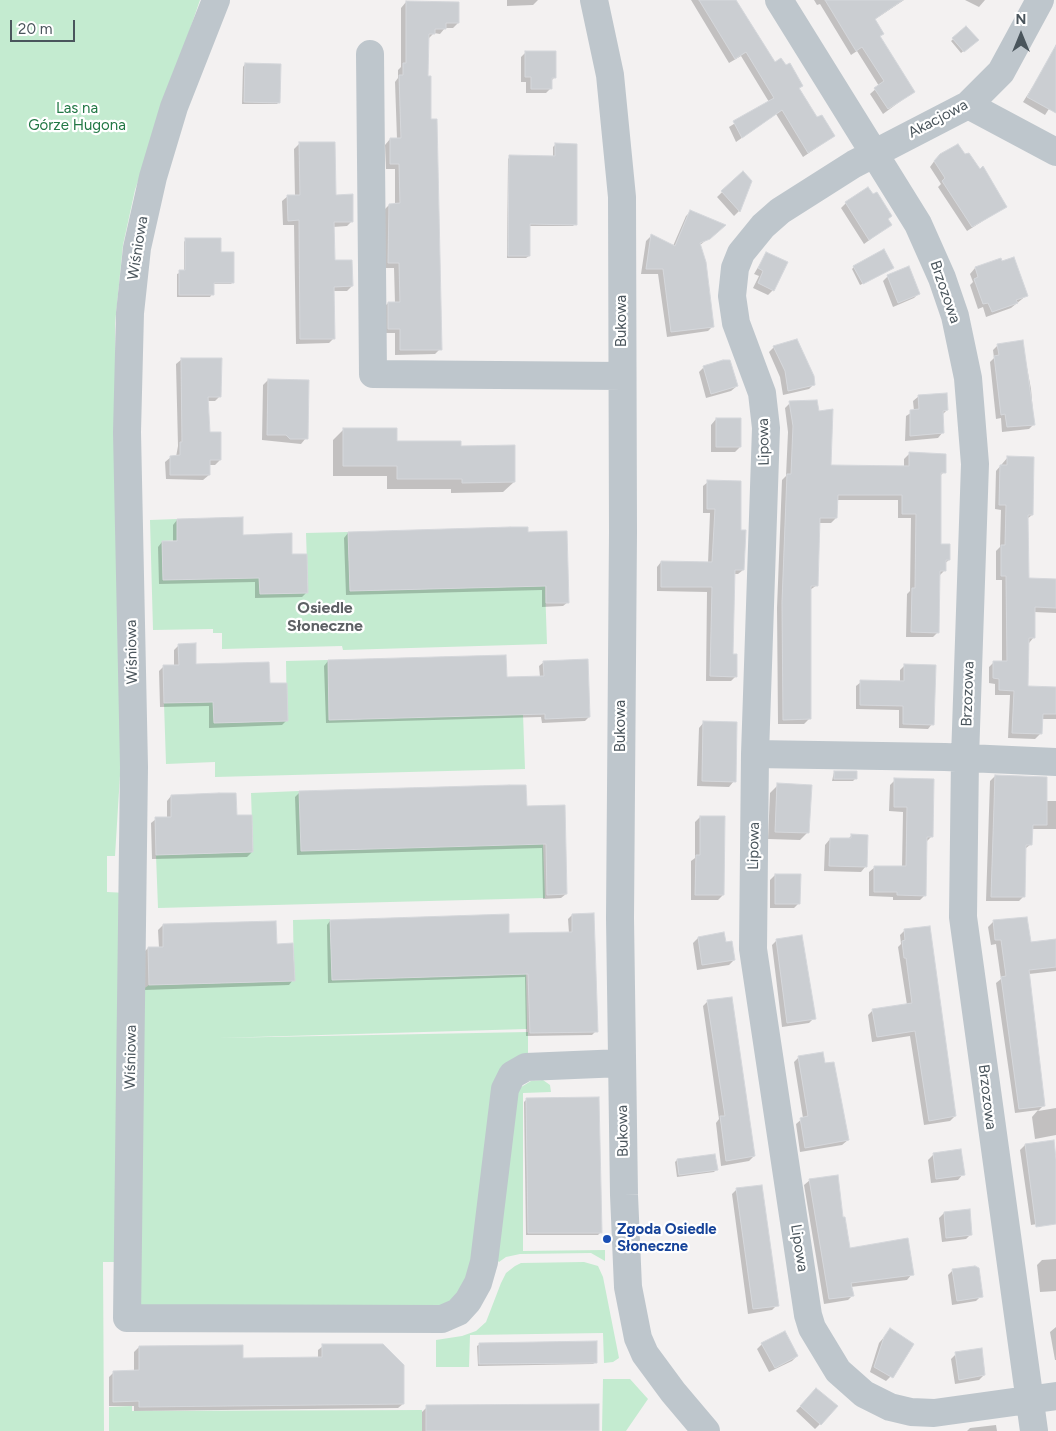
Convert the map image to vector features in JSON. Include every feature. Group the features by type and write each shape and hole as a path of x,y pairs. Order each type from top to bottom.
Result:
{"street":[{"name":"Wiśniowa","path":"216,0 165,136 140,233 132,291 128,353 134,767 127,1318 442,1318 458,1312 468,1301 478,1283 484,1262 505,1089 512,1075 526,1067 622,1063"},
{"name":"Bukowa","path":"594,0 610,75 622,197 622,1063 625,1244 632,1310 638,1338 645,1354 673,1392 706,1431"},
{"name":"Brzozowa","path":"779,0 918,224 930,249 955,316 968,378 975,464 963,917 1034,1431"},
{"name":"Akacjowa","path":"874,152 968,105 1001,72 1040,0"},
{"path":"370,54 373,374 622,376"},
{"path":"968,105 1056,152"},
{"name":"Lipowa","path":"874,152 780,211 750,240 741,253 735,268 733,309 762,393 766,428 755,754 753,949 808,1315 812,1328 838,1371 864,1394 890,1408 911,1412 934,1413 1056,1396"},
{"path":"755,754 966,758 1056,762"}],"green space":[{"name":"Las na Górze Hugona","path":"0,0 200,0 135,190 123,245 115,324 121,759 115,856 107,856 107,892 127,893 118,1262 103,1262 104,1431 0,1431"},
{"path":"177,519 177,535 186,540 162,541 163,580 259,577 260,594 308,593 306,533 348,532 350,591 545,586 547,644 343,650 342,646 222,649 222,633 213,633 213,629 153,630 150,520"},
{"path":"328,660 330,720 523,714 525,769 215,777 215,762 166,764 164,703 213,702 214,723 287,721 286,661"},
{"path":"299,791 543,844 545,898 158,908 156,855 253,852 251,793"},
{"path":"330,919 332,980 526,974 527,1029 218,1038 528,1032 528,1060 514,1062 479,1260 455,1307 134,1306 139,992 149,985 294,981 293,920"},
{"path":"543,1080 550,1085 551,1092 523,1093 523,1251 605,1250 605,1261 591,1253 520,1254 506,1257 499,1262 497,1260 518,1089 531,1081"},
{"path":"584,1262 598,1266 603,1277 619,1358 613,1362 604,1363 603,1333 470,1335 469,1367 436,1367 436,1340 462,1336 476,1331 486,1322 506,1273 515,1266 521,1263"},
{"path":"603,1379 630,1379 648,1399 626,1431 602,1431"},
{"path":"132,1406 132,1411 422,1410 422,1431 109,1431 109,1407"}],"building":[{"path":"699,0 736,0 775,62 781,58 786,65 790,63 803,86 799,88 817,117 822,115 835,136 808,153 782,110 742,138 733,121 774,98 746,52 735,59"},
{"path":"825,0 903,0 875,19 884,34 880,36 915,92 888,109 874,88 884,81 862,47 856,51"},
{"path":"406,1 459,2 459,23 446,23 446,29 435,29 435,34 429,34 428,76 431,76 431,119 437,119 442,350 400,350 400,329 388,329 388,302 400,302 399,263 388,263 389,204 400,203 399,164 390,164 390,138 401,138 399,75 403,75 403,63 406,63"},
{"path":"966,26 979,40 964,52 952,38"},
{"path":"1056,45 1056,113 1027,97"},
{"path":"525,51 556,51 556,78 552,78 552,89 531,89 531,77 525,77"},
{"path":"245,63 281,64 280,103 244,102"},
{"path":"299,142 335,142 336,195 353,194 353,222 334,222 335,260 352,260 353,286 334,287 335,339 300,339 299,220 288,221 287,195 300,195"},
{"path":"555,143 577,144 577,225 530,224 530,256 508,256 509,155 555,156"},
{"path":"958,144 965,154 969,153 980,169 983,166 1007,207 972,227 942,181 945,178 934,161 940,154"},
{"path":"743,171 752,181 740,212 721,191"},
{"path":"868,187 873,194 877,192 892,216 888,219 892,225 869,240 845,202"},
{"path":"690,210 726,225 710,239 700,243 706,262 714,327 671,332 663,269 646,269 651,234 675,246"},
{"path":"185,238 221,238 221,252 234,252 234,283 214,283 214,295 179,295 179,270 185,270"},
{"path":"884,249 894,268 863,284 853,266"},
{"path":"766,252 788,262 774,291 758,283 763,271 758,268"},
{"path":"1014,257 1028,296 1016,300 1018,303 992,312 988,303 983,304 974,279 978,277 975,267 1001,258 1002,261"},
{"path":"909,266 920,294 898,303 887,275"},
{"path":"797,339 814,376 815,385 788,391 785,371 773,346"},
{"path":"1023,340 1035,425 1007,427 1005,414 1001,415 994,356 999,355 997,344"},
{"path":"181,358 222,358 221,397 208,397 210,432 221,432 221,460 210,460 210,475 170,475 170,456 180,455 180,442 182,442"},
{"path":"723,360 730,360 738,386 711,394 703,366"},
{"path":"268,379 309,380 308,439 290,439 286,435 267,435"},
{"path":"947,393 948,410 943,411 944,433 910,436 910,410 919,409 918,395"},
{"path":"817,400 819,411 833,409 831,465 909,466 909,452 946,454 946,473 941,473 941,544 950,544 950,560 946,560 946,571 940,571 939,633 911,632 912,588 915,588 916,514 902,514 902,495 838,495 837,518 820,518 818,586 811,586 811,719 783,720 782,602 787,474 791,474 793,426 789,401"},
{"path":"716,418 741,418 741,447 716,447"},
{"path":"343,428 397,428 397,441 461,441 461,446 515,445 515,482 462,483 462,479 397,479 397,466 343,466"},
{"path":"1007,456 1034,457 1033,515 1028,515 1029,578 1056,579 1056,608 1035,607 1035,638 1029,638 1028,686 1056,687 1056,714 1043,714 1042,734 1012,733 1014,691 999,690 999,679 993,678 993,661 1007,661 1006,576 1001,576 1001,545 1005,545 1006,505 999,505 1000,465 1007,465"},
{"path":"707,480 741,481 741,530 746,530 744,570 735,570 733,654 737,654 737,677 710,676 712,587 661,587 661,561 712,562 715,509 707,509"},
{"path":"243,517 243,535 292,533 292,554 307,554 308,593 260,594 259,578 163,580 162,541 177,541 177,519"},
{"path":"528,527 528,532 567,531 569,603 546,603 546,586 350,591 348,532"},
{"path":"196,643 196,664 269,662 270,683 287,683 288,721 214,723 213,702 164,703 163,665 179,665 178,644"},
{"path":"506,655 507,677 544,676 543,661 588,659 590,717 545,719 545,714 329,720 328,660"},
{"path":"904,664 936,665 934,725 903,724 903,706 860,705 860,680 904,681"},
{"path":"703,721 737,722 736,782 702,781"},
{"path":"834,771 857,771 857,779 834,779"},
{"path":"995,775 1047,777 1047,825 1033,825 1032,845 1026,845 1025,897 991,897"},
{"path":"894,778 934,779 933,837 927,837 926,896 897,895 897,892 874,892 874,866 906,866 907,807 894,807"},
{"path":"777,783 812,785 809,833 775,832"},
{"path":"526,785 527,806 565,805 567,894 547,895 546,844 301,851 299,791"},
{"path":"236,793 237,815 252,815 253,852 156,855 155,817 171,817 171,795"},
{"path":"700,816 725,816 724,895 695,895 696,855 700,855"},
{"path":"851,834 868,835 867,867 829,866 830,838 851,838"},
{"path":"775,874 801,874 800,904 775,904"},
{"path":"594,913 598,1032 530,1033 528,974 332,980 330,920 509,914 509,933 572,932 572,914"},
{"path":"1027,917 1031,942 1056,939 1056,967 1029,970 1045,1106 1019,1109 1001,977 1006,976 1001,940 995,940 993,920"},
{"path":"276,921 277,944 293,943 295,981 149,985 148,947 163,947 163,924"},
{"path":"930,926 956,1116 929,1121 915,1031 877,1037 872,1009 912,1003 902,941 905,940 904,929"},
{"path":"724,932 726,942 732,941 735,960 702,965 698,937"},
{"path":"802,935 816,1019 787,1023 776,939"},
{"path":"732,997 755,1156 726,1161 720,1116 725,1116 707,1000"},
{"path":"823,1052 825,1063 834,1062 849,1140 805,1148 800,1118 808,1116 798,1056"},
{"path":"599,1097 602,1233 528,1233 526,1098"},
{"path":"1054,1140 1056,1159 1056,1224 1036,1227 1025,1144"},
{"path":"961,1149 965,1175 936,1179 933,1153"},
{"path":"715,1154 718,1170 679,1175 677,1159"},
{"path":"838,1175 843,1217 845,1217 850,1248 908,1238 914,1275 851,1283 854,1296 829,1299 809,1179"},
{"path":"762,1185 779,1306 753,1309 736,1188"},
{"path":"970,1209 972,1235 946,1238 944,1212"},
{"path":"975,1266 979,1268 983,1297 957,1301 952,1269"},
{"path":"890,1328 914,1344 893,1378 874,1367 884,1337"},
{"path":"785,1331 798,1356 775,1368 761,1343"},
{"path":"597,1341 597,1363 479,1364 479,1343"},
{"path":"322,1344 383,1344 404,1365 404,1404 139,1407 139,1401 113,1402 113,1371 139,1370 139,1346 243,1345 243,1358 322,1357"},
{"path":"982,1348 985,1375 959,1380 955,1352"},
{"path":"816,1388 838,1406 821,1425 800,1406"},
{"path":"599,1404 599,1431 426,1431 426,1405"}],"place":[{"name":"Zgoda Osiedle Słoneczne","path":"607,1239"}],"district":[{"name":"Osiedle Słoneczne","path":"325,617"}]}
